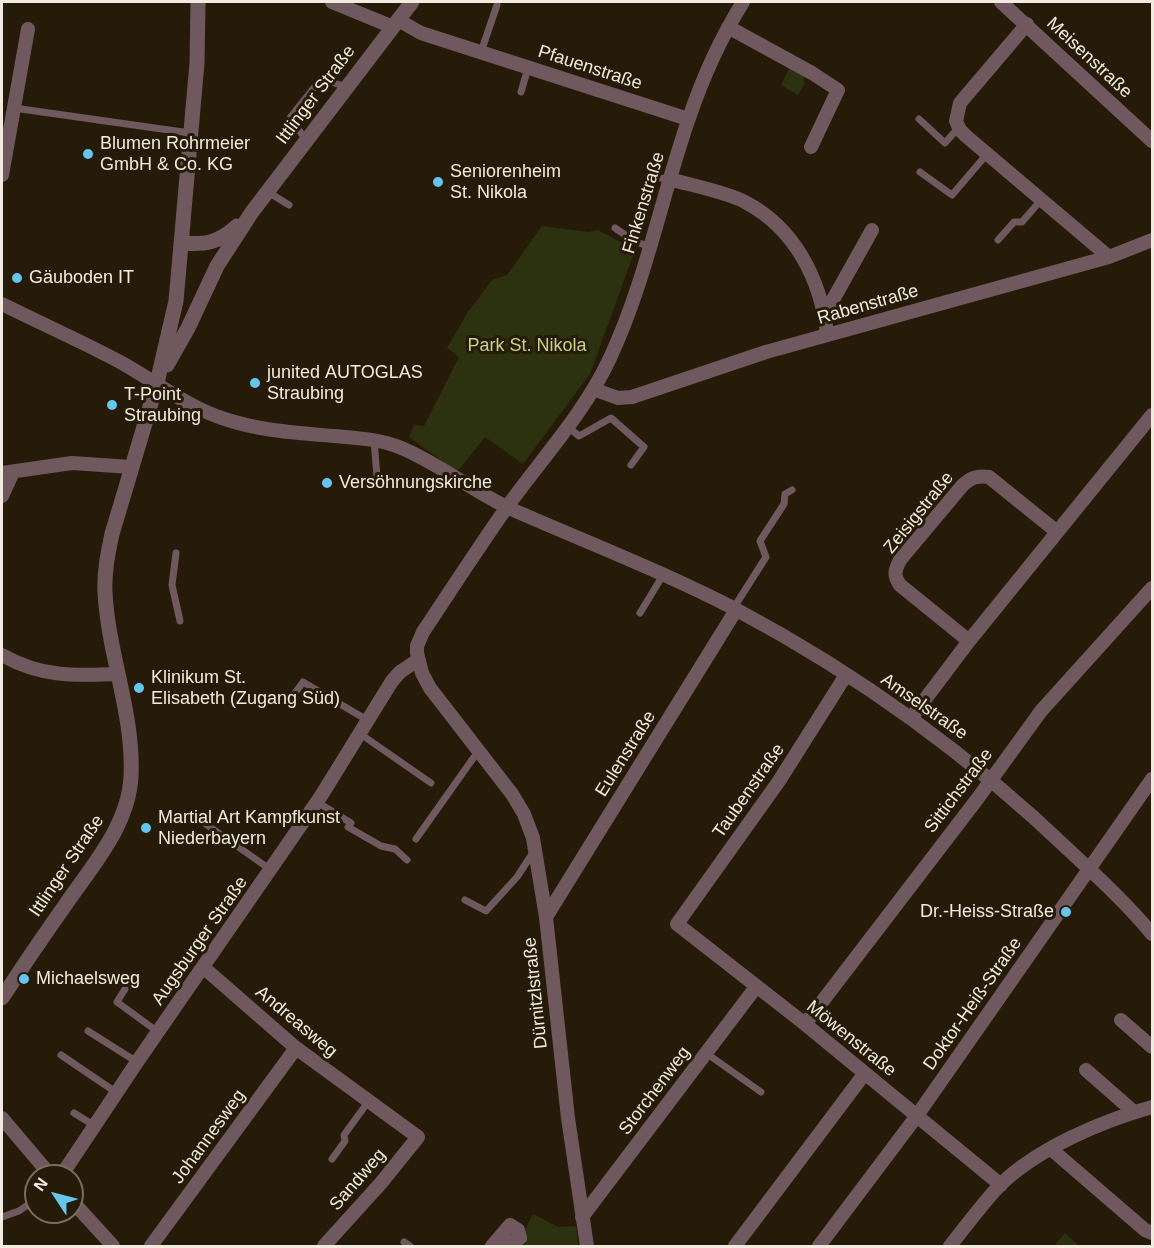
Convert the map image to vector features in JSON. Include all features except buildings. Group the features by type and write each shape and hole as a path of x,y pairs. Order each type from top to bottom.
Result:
{"street":[{"name":"Ittlinger Straße","path":"2,998 122,819 131,778 130,746 107,617 106,565 130,467 167,347 176,301 197,63 198,2"},
{"name":"Pfauenstraße","path":"332,2 688,119"},
{"name":"Ittlinger Straße","path":"157,383 188,328 217,266 252,212 412,2"},
{"name":"Finkenstraße","path":"507,507 568,427 610,358 650,247 688,119 728,27 743,2"},
{"name":"Meisenstraße","path":"1001,2 1152,141"},
{"path":"1027,24 960,103 956,121 966,136 1109,257"},
{"path":"728,27 813,72 838,90 811,147"},
{"path":"2,175 28,29"},
{"path":"669,179 744,201 776,224 791,240 806,262 825,314 827,334"},
{"name":"Ittlinger Straße","path":"181,243 206,243 225,238 252,212"},
{"name":"Rabenstraße","path":"825,314 872,230"},
{"name":"Rabenstraße","path":"593,389 618,398 632,398 766,352 1109,257 1152,240"},
{"name":"Amselstraße","path":"2,304 120,362 204,411 225,420 258,428 374,440 398,446 478,493 663,575 735,610 846,675 912,718 1037,819 1135,913 1152,934"},
{"path":"912,718 969,640 1152,415"},
{"path":"2,496 7,472 72,463 130,467"},
{"name":"Zeisigstraße","path":"969,640 900,585 895,578 895,571 900,560 962,486 970,479 980,476 988,477 1056,531"},
{"path":"418,660 417,646 423,632 507,507"},
{"name":"Sittichstraße","path":"805,1024 1041,711 1152,588"},
{"name":"Eulenstraße","path":"546,917 735,610"},
{"path":"2,655 26,666 62,676 118,674"},
{"name":"Augsburger Straße","path":"69,1164 137,1062 272,870 392,681 400,672 418,660"},
{"name":"Dürnitzlstraße","path":"418,660 430,688 479,750 524,814 535,848 546,917 568,1118 587,1246"},
{"name":"Taubenstraße","path":"677,924 779,781 846,675"},
{"name":"Doktor-Heiß-Straße","path":"819,1246 916,1117 1152,779"},
{"name":"Möwenstraße","path":"677,924 866,1073 916,1117 1001,1185"},
{"name":"Andreasweg","path":"203,967 296,1048 418,1137"},
{"name":"Storchenweg","path":"582,1217 756,987"},
{"path":"1121,1020 1152,1047"},
{"name":"Johannesweg","path":"152,1246 296,1048"},
{"path":"1086,1070 1134,1112"},
{"path":"735,1246 866,1073"},
{"path":"950,1246 1001,1185 1051,1149 1134,1112 1152,1107"},
{"path":"2,1118 41,1164"},
{"name":"Sandweg","path":"324,1246 381,1183 418,1137"},
{"path":"1051,1149 1145,1230 1152,1233"},
{"path":"84,1214 113,1246"}],"lane":[{"path":"481,52 497,5"},
{"path":"521,92 528,68"},
{"path":"306,140 290,118 321,79 347,87"},
{"path":"14,108 191,133"},
{"path":"919,120 945,143 959,127"},
{"path":"920,172 952,195 987,154"},
{"path":"650,177 669,179"},
{"path":"268,191 289,205"},
{"path":"998,240 1014,222 1022,222 1041,200"},
{"path":"615,228 634,241 650,247"},
{"path":"568,427 579,436 611,417 644,447 631,465"},
{"path":"374,440 377,477"},
{"path":"735,610 766,557 760,541 784,504 785,494 792,490"},
{"path":"176,553 172,585 180,621"},
{"path":"640,613 663,575"},
{"path":"295,693 303,682 367,720"},
{"path":"359,733 431,783"},
{"path":"416,839 479,750"},
{"path":"317,802 351,823 348,827 381,846 395,849 407,860"},
{"name":"Augsburger Straße","path":"200,820 272,870"},
{"path":"465,900 486,911 517,877 535,848"},
{"name":"Augsburger Straße","path":"125,989 117,1002 158,1032"},
{"path":"88,1031 137,1062"},
{"path":"706,1053 761,1092"},
{"path":"61,1055 117,1093"},
{"path":"332,1159 345,1141 344,1135 368,1102"},
{"path":"74,1113 95,1126"},
{"path":"2,1217 24,1207"}],"green space":[{"path":"790,67 804,75 804,85 798,95 781,85"},
{"name":"Park St. Nikola","path":"542,226 588,232 598,230 635,250 590,374 523,464 485,437 457,472 409,437 414,425 424,426 459,357 447,348 468,312 492,280 507,275"},
{"path":"533,1214 558,1227 576,1226 578,1246 522,1246 526,1244 525,1230"},
{"path":"1065,1233 1079,1246 1054,1246"}],"place":[{"name":"Blumen Rohrmeier GmbH & Co. KG","path":"88,154"},
{"name":"Seniorenheim St. Nikola","path":"438,182"},
{"name":"Gäuboden IT","path":"17,278"},
{"name":"junited AUTOGLAS Straubing","path":"255,383"},
{"name":"T-Point Straubing","path":"112,405"},
{"name":"Versöhnungskirche","path":"327,483"},
{"name":"Klinikum St. Elisabeth (Zugang Süd)","path":"139,688"},
{"name":"Martial Art Kampfkunst Niederbayern","path":"146,828"},
{"name":"Dr.-Heiss-Straße","path":"1066,912"},
{"name":"Michaelsweg","path":"24,979"}]}
